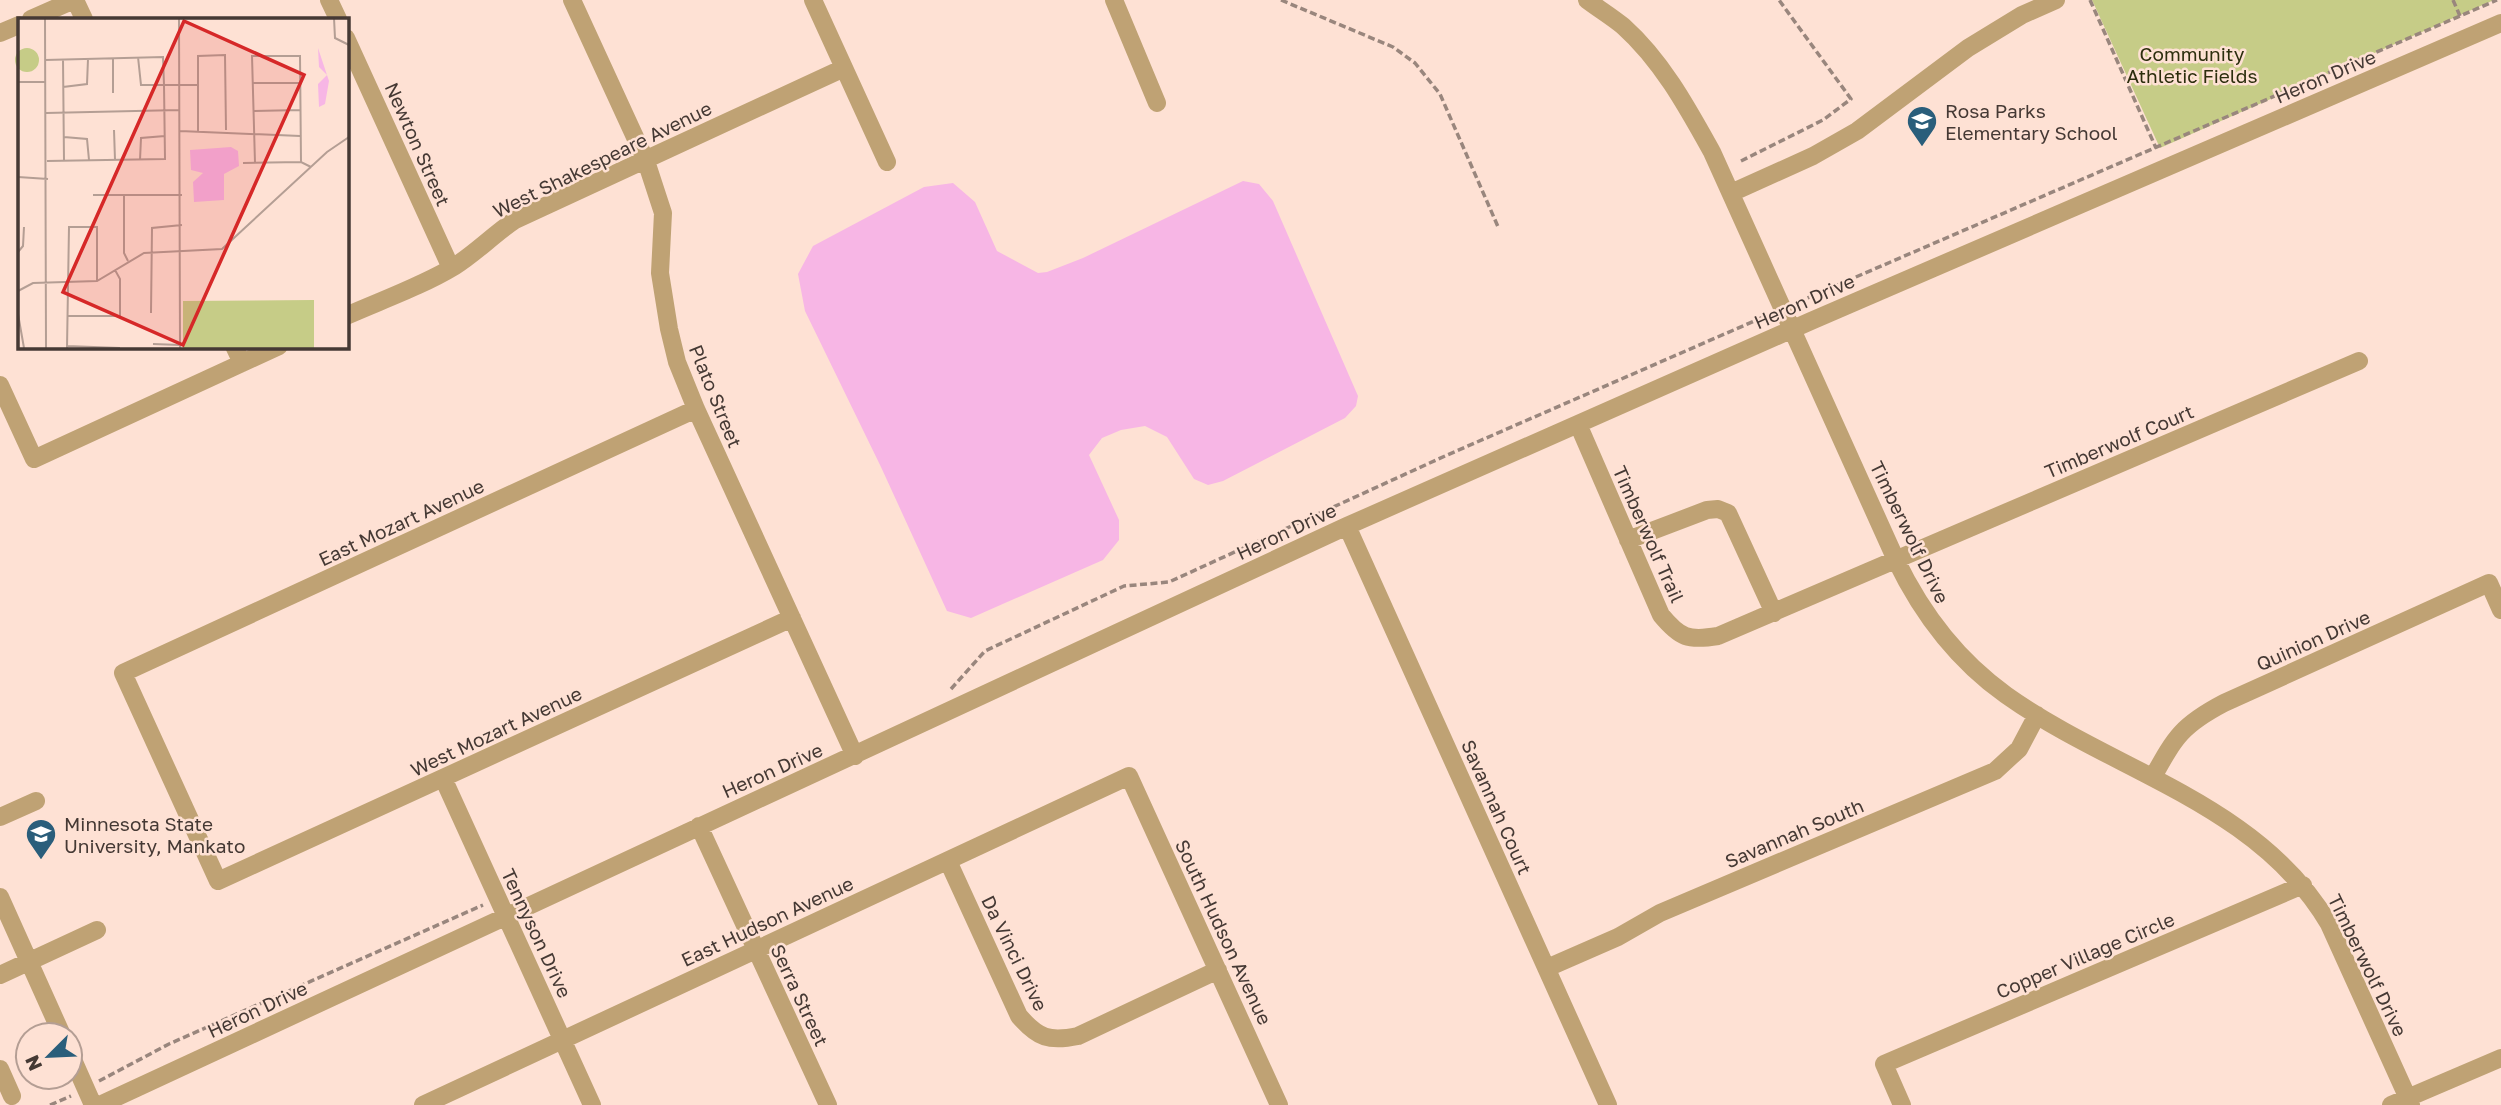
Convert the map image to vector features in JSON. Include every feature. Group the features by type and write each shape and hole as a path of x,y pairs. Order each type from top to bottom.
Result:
{"street":[{"path":"33,18 74,0 83,18"},
{"path":"329,0 338,18"},
{"name":"Plato Street","path":"572,0 646,161 663,213 660,273 677,362 855,755"},
{"path":"813,0 887,162"},
{"path":"1114,0 1157,103"},
{"name":"Timberwolf Drive","path":"1587,0 1623,26 1660,66 1687,106 1731,193 1896,560 1926,615 1950,645 1977,672 2006,695 2037,715 2222,816 2254,839 2302,885 2315,900 2343,951 2403,1103"},
{"path":"1731,193 1814,156 1857,131 1968,48 2022,15 2056,0"},
{"name":"Heron Drive","path":"100,1105 1347,526 1792,329 2501,23"},
{"path":"0,33 18,25"},
{"name":"Newton Street","path":"348,42 451,268"},
{"name":"West Shakespeare Avenue","path":"348,315 451,268 472,255 515,220 844,68"},
{"path":"235,348 242,363"},
{"path":"0,385 34,459 275,348"},
{"name":"Timberwolf Court","path":"1896,560 2359,361"},
{"name":"East Mozart Avenue","path":"218,881 123,673 696,409"},
{"name":"Timberwolf Trail","path":"1578,424 1661,615 1673,631 1689,639 1718,636 1896,560"},
{"path":"1628,540 1707,510 1718,509 1728,513 1774,613"},
{"name":"Savannah Court","path":"1347,526 1608,1105"},
{"name":"Quinion Drive","path":"2153,777 2174,740 2202,715 2224,703 2489,583 2501,610"},
{"name":"West Mozart Avenue","path":"218,881 792,618"},
{"name":"Savannah South","path":"1547,968 1618,937 1660,913 1995,771 2019,749 2037,715"},
{"name":"East Hudson Avenue","path":"424,1105 1129,776"},
{"name":"South Hudson Avenue","path":"1129,776 1279,1105"},
{"name":"Tennyson Drive","path":"443,779 592,1105"},
{"path":"0,817 36,801"},
{"name":"Serra Street","path":"699,826 828,1105"},
{"name":"Da Vinci Drive","path":"948,861 1019,1016 1044,1038 1060,1040 1077,1036 1218,970"},
{"name":"Copper Village Circle","path":"1902,1105 1884,1063 2302,885"},
{"path":"0,897 56,1021"},
{"path":"0,975 97,930"},
{"path":"2403,1103 2501,1058"},
{"path":"0,1069 12,1096"}],"path":[{"path":"1281,0 1393,47 1415,63 1440,94 1499,229"},
{"path":"1741,161 1823,120 1851,99 1779,0"},
{"path":"2090,0 2156,148"},
{"path":"2453,0 2460,16"},
{"path":"1802,300 2497,0"},
{"path":"950,690 985,650 1124,586 1169,582 1445,456 1760,319"},
{"path":"50,1105 90,1097 169,1044 499,898"}],"green space":[{"name":"Community Athletic Fields","path":"2092,0 2494,0 2160,148"}],"shaded area":[{"path":"1243,181 1259,184 1273,201 1358,396 1356,406 1345,418 1223,481 1208,485 1194,479 1167,437 1145,426 1121,430 1102,438 1089,455 1119,520 1119,540 1103,560 971,618 947,611 805,311 798,274 813,246 924,187 953,183 975,202 997,251 1038,273 1047,272 1083,258"}],"place":[{"name":"Rosa Parks Elementary School","path":"1922,148"},
{"name":"Minnesota State University, Mankato","path":"41,861"}]}
